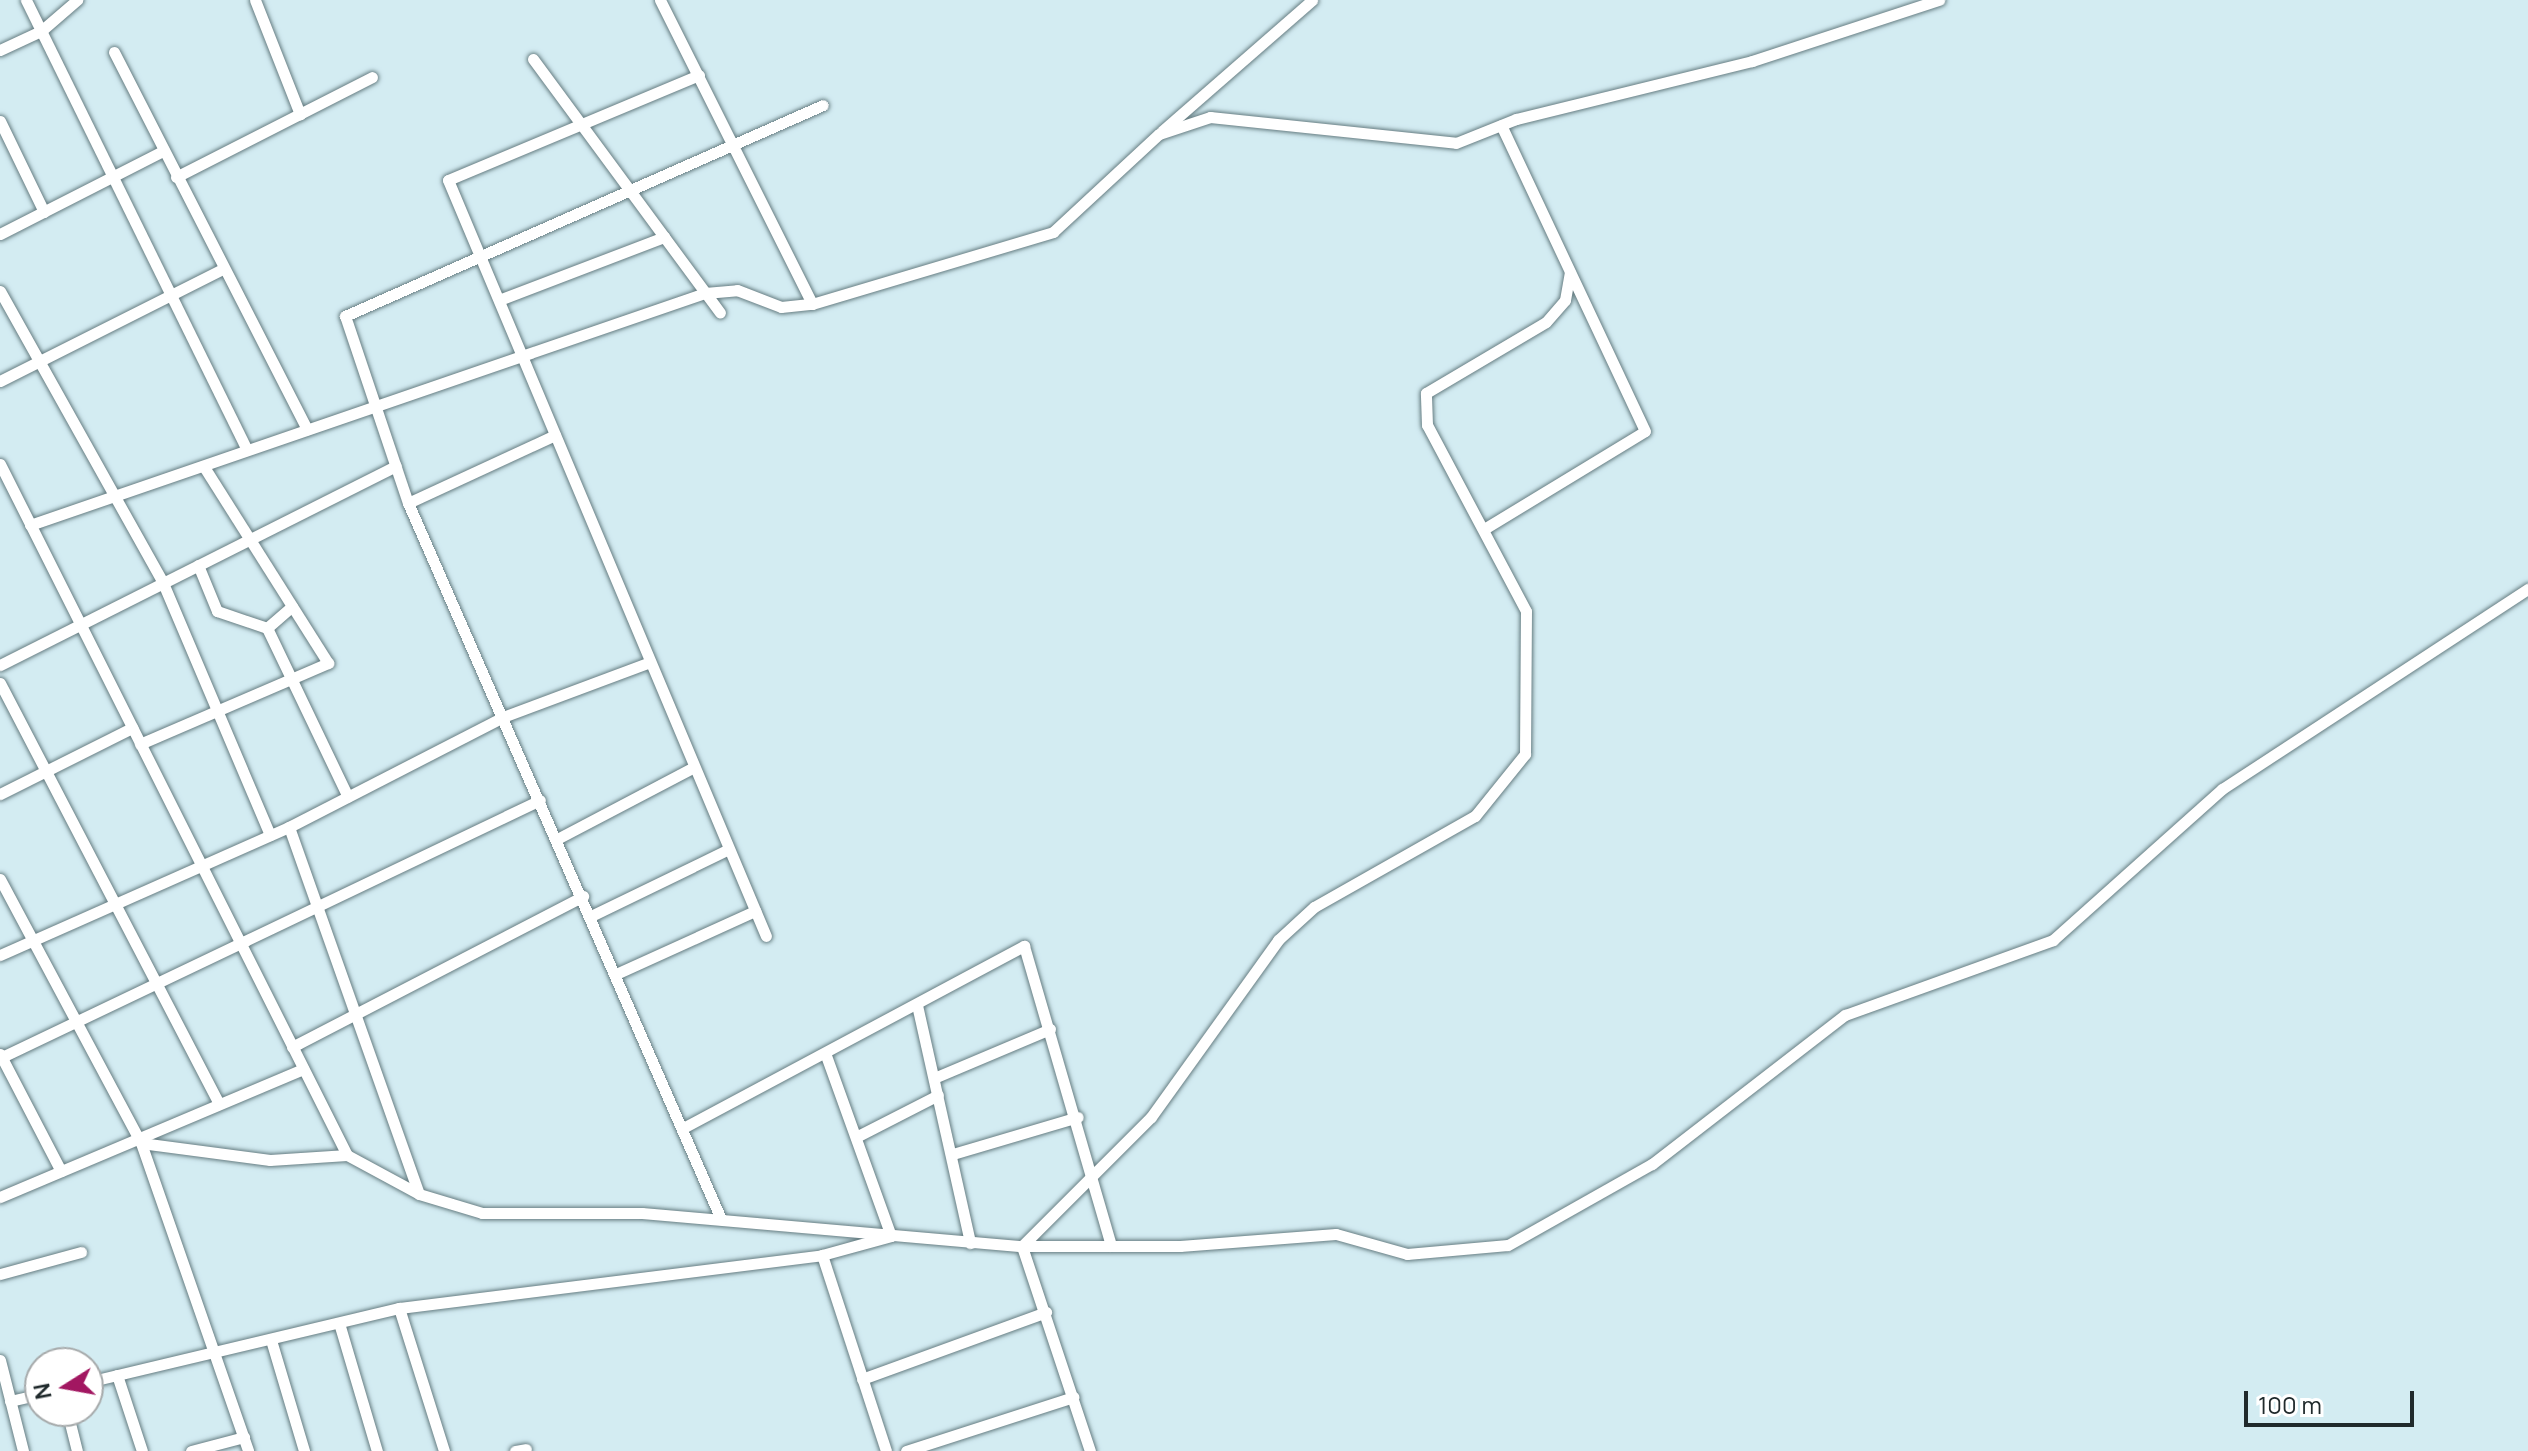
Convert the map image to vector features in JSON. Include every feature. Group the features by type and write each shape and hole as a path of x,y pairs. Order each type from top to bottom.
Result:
{"street":[{"path":"26,0 247,450"},
{"path":"0,50 41,31 77,0"},
{"path":"255,0 300,114"},
{"path":"660,0 812,304"},
{"path":"30,525 705,293 737,290 781,307 812,304 1053,232 1312,0"},
{"path":"1159,134 1210,117 1456,143 1501,125 1752,61 1939,0"},
{"path":"114,52 307,429"},
{"path":"533,59 720,313"},
{"path":"699,75 448,180 766,936"},
{"path":"176,177 372,77"},
{"path":"721,1219 583,896 408,503 345,316 823,105"},
{"path":"0,121 44,212"},
{"path":"1484,529 1645,431 1501,125"},
{"path":"0,234 163,151"},
{"path":"499,300 664,237"},
{"path":"0,381 223,269"},
{"path":"1022,1246 1095,1178 1217,1033 1278,940 1314,907 1475,816 1525,754 1526,611 1427,425 1426,393 1546,322 1565,300 1570,272"},
{"path":"0,291 163,583 221,709 270,835"},
{"path":"408,503 555,435"},
{"path":"0,464 347,1155"},
{"path":"0,665 396,466"},
{"path":"140,744 328,663 204,467"},
{"path":"198,565 217,611 267,628 295,677 348,797"},
{"path":"141,1143 270,1160 347,1155 419,1194 482,1213 721,1219 1022,1246 1111,1246 1336,1234 1407,1254 1508,1245 1652,1164 1845,1015 2053,940 2222,789 2528,589"},
{"path":"267,628 292,606"},
{"path":"0,955 289,827 503,717 650,662"},
{"path":"0,683 219,1103"},
{"path":"0,794 132,728"},
{"path":"557,839 694,767"},
{"path":"61,1171 1,1055 540,800"},
{"path":"289,827 419,1194"},
{"path":"591,916 729,849"},
{"path":"0,879 73,1023 141,1143 218,1351 248,1451"},
{"path":"292,1047 583,896"},
{"path":"616,974 755,911"},
{"path":"683,1128 826,1055 1024,946 1078,1117 1111,1246"},
{"path":"917,1005 953,1154 970,1243"},
{"path":"934,1078 1050,1029"},
{"path":"826,1055 891,1236"},
{"path":"0,1197 61,1171 141,1143 219,1103 303,1069"},
{"path":"856,1137 938,1095"},
{"path":"953,1154 1078,1117"},
{"path":"104,1378 399,1308 822,1255 891,1236"},
{"path":"1022,1246 1090,1451"},
{"path":"0,1274 81,1252"},
{"path":"822,1255 886,1451"},
{"path":"399,1308 444,1451"},
{"path":"862,1379 1046,1312"},
{"path":"339,1323 377,1451"},
{"path":"271,1340 304,1451"},
{"path":"1,1367 23,1451"},
{"path":"117,1375 142,1451"},
{"path":"906,1451 1073,1397"},
{"path":"10,1401 24,1398"},
{"path":"71,1427 77,1451"},
{"path":"191,1451 244,1437"}]}
